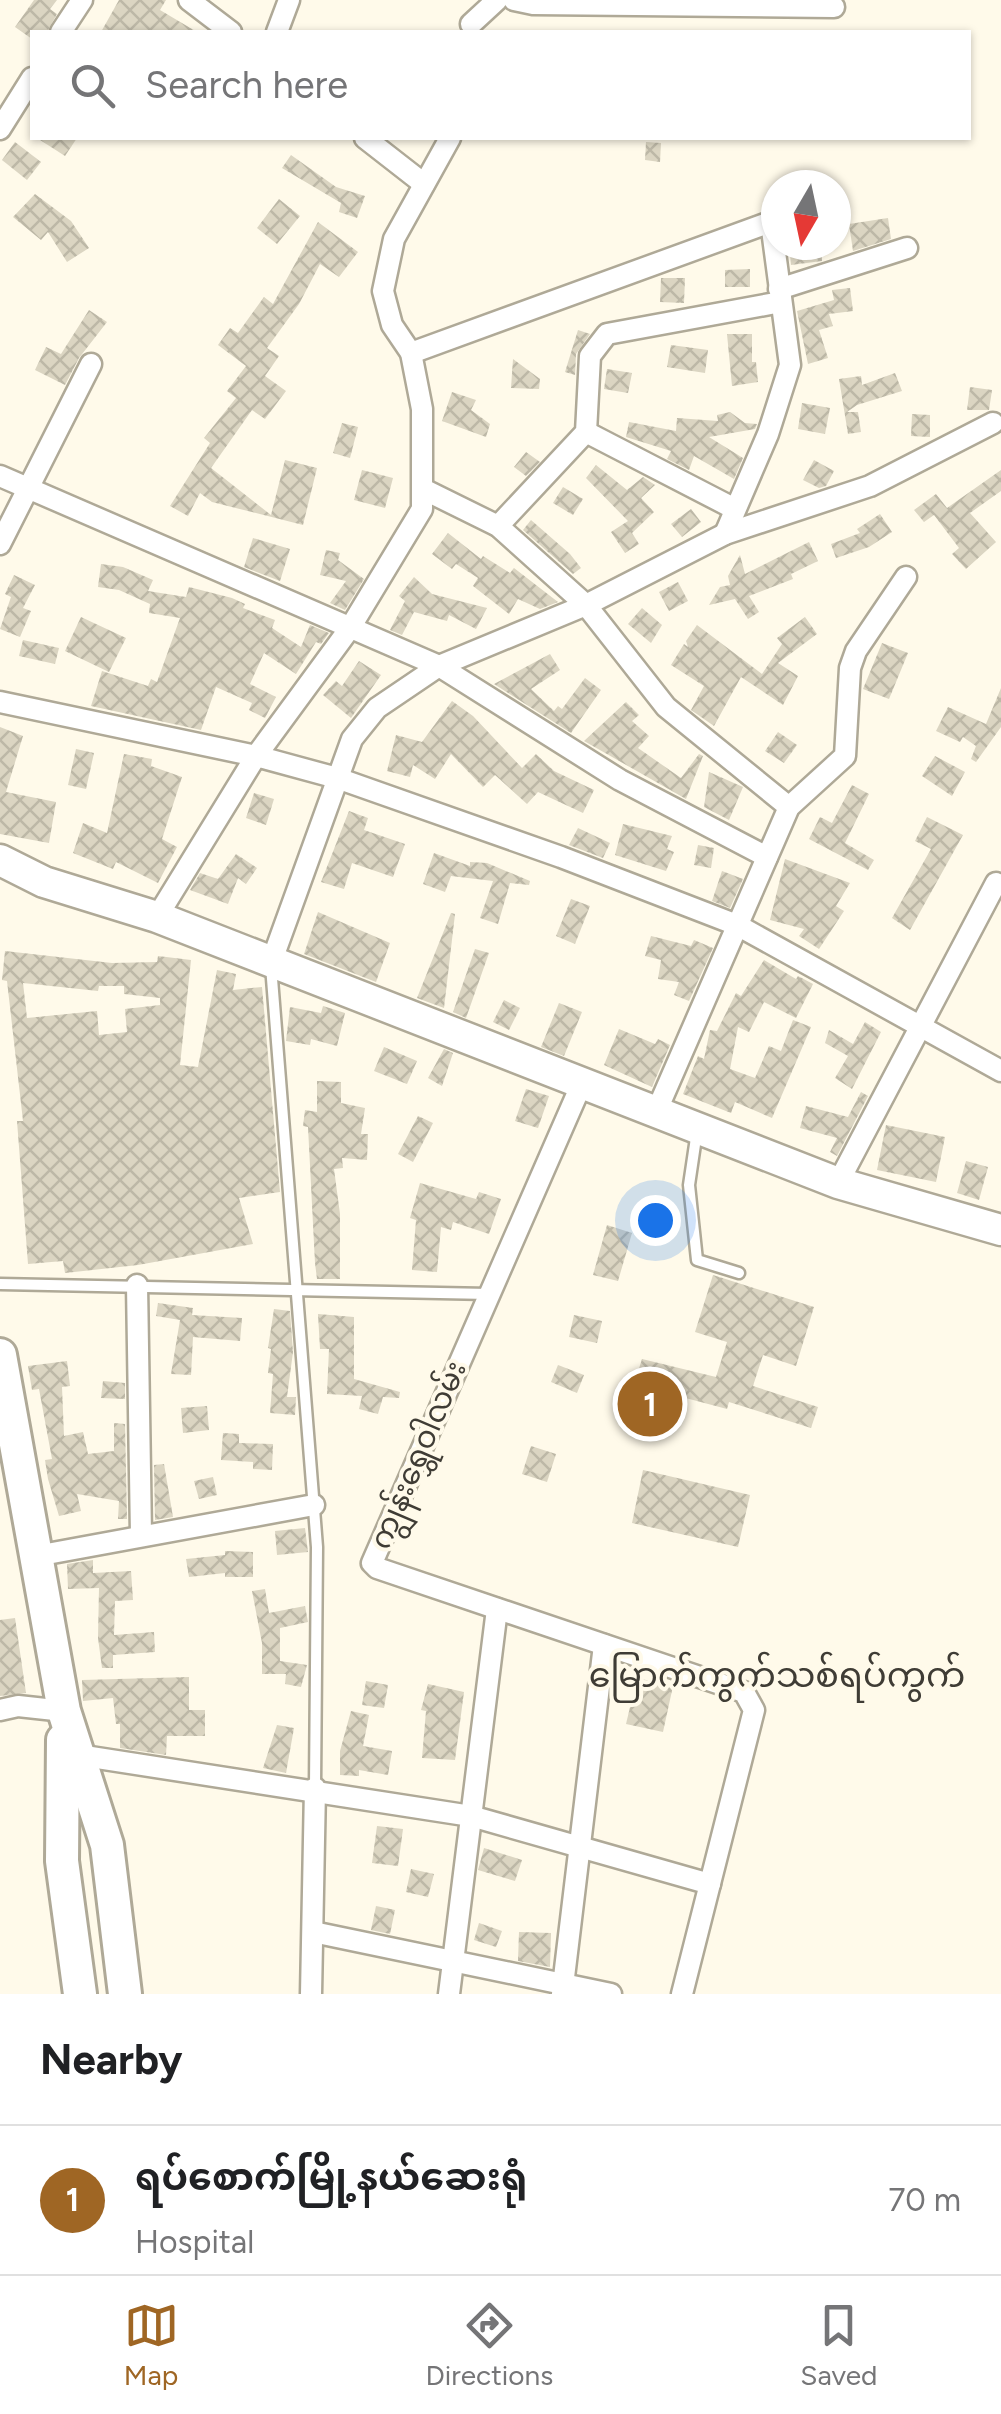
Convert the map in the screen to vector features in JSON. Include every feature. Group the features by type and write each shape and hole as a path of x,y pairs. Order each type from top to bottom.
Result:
{"highway":[{"path":"0,1355 64,1710 107,1845 125,1994"},
{"path":"64,1710 62,1861 80,1994"}],"main road":[{"path":"0,860 44,882 156,918 838,1183 1001,1230"},
{"path":"0,883 44,882"}],"street":[{"path":"63,30 82,0"},
{"path":"189,0 228,30"},
{"path":"278,30 289,0"},
{"path":"468,0 470,28"},
{"path":"470,28 497,0"},
{"path":"514,0 533,4 790,3 834,7"},
{"path":"0,129 30,81"},
{"path":"368,140 424,184"},
{"path":"156,918 256,756 350,628 422,509 426,490 422,409 411,353 392,325 383,291 394,239 449,140"},
{"path":"411,353 761,226"},
{"path":"498,526 586,432 590,356 607,334 781,296 907,248"},
{"path":"725,534 768,434 790,365 778,260"},
{"path":"0,544 91,364"},
{"path":"271,963 352,739 376,708 439,666 586,605 725,534 870,486 993,422"},
{"path":"586,432 736,509"},
{"path":"0,476 439,666 620,780 767,857"},
{"path":"426,490 498,526 586,605 666,707 789,807"},
{"path":"657,1110 789,807 845,756 850,668 856,651 906,577"},
{"path":"0,702 256,756 337,778 561,857 737,926 1001,1071"},
{"path":"838,1183 917,1026 996,883"},
{"name":"ကျွန်းရွှေဝါလမ်း","path":"582,1084 372,1562 376,1568 744,1692 752,1700 754,1710 682,1994"},
{"path":"136,1285 141,1535"},
{"path":"36,1556 314,1505"},
{"path":"449,1994 497,1609"},
{"path":"562,1989 604,1645"},
{"path":"0,1710 18,1706 64,1710"},
{"path":"78,1755 315,1788 471,1816 710,1884"},
{"path":"311,1994 315,1788"},
{"path":"313,1932 454,1960 562,1989 611,1994"}],"lane":[{"path":"271,963 314,1505 315,1788"},
{"path":"697,1127 689,1184 697,1260 739,1273"},
{"path":"0,1284 298,1287 488,1294"}],"building":[{"path":"34,0 57,0 50,9 57,14 48,30 30,30 30,38 15,27"},
{"path":"119,0 166,0 160,10 194,30 102,30"},
{"path":"40,140 76,140 65,156"},
{"path":"15,142 41,162 27,180 2,160"},
{"path":"646,142 661,143 660,162 645,160"},
{"path":"291,155 336,187 365,196 357,218 339,212 341,203 282,168"},
{"path":"35,194 71,221 89,248 67,262 48,232 41,240 13,217"},
{"path":"279,199 300,216 277,244 257,228"},
{"path":"888,218 891,239 853,251 851,224"},
{"path":"318,222 358,252 339,277 320,264 299,304 267,348 279,356 265,376 286,391 265,419 252,410 211,468 271,515 285,460 317,468 303,525 212,502 200,493 188,516 170,506 210,443 204,438 236,398 227,391 246,366 218,345 230,328 238,333 264,297 273,304"},
{"path":"790,260 822,260 822,261 791,265"},
{"path":"750,269 750,287 725,287 725,270"},
{"path":"661,278 685,278 684,303 660,302"},
{"path":"850,288 853,311 829,314 833,326 819,330 828,358 808,364 797,311 834,300 832,290"},
{"path":"89,310 107,322 79,358 65,385 35,370 46,347 61,354"},
{"path":"578,330 590,334 576,354 575,375 565,372"},
{"path":"727,334 752,334 752,362 756,362 758,382 732,386"},
{"path":"671,345 708,350 705,373 667,367"},
{"path":"513,359 540,379 539,389 511,388"},
{"path":"607,369 632,373 628,393 604,389"},
{"path":"895,373 902,391 847,412 858,412 861,432 848,434 839,379 861,376 862,385"},
{"path":"970,387 992,390 989,410 967,410"},
{"path":"452,392 476,400 471,410 490,424 486,437 442,421"},
{"path":"802,403 830,408 825,434 798,429"},
{"path":"730,412 745,423 757,424 755,429 709,437 743,458 734,479 694,456 689,470 667,459 671,451 626,437 629,422 676,431 677,418 718,421 717,415"},
{"path":"912,414 930,415 930,437 911,436"},
{"path":"342,423 358,427 350,458 333,453"},
{"path":"526,452 540,462 526,476 514,467"},
{"path":"814,460 834,471 826,486 819,488 803,480"},
{"path":"596,465 627,490 643,477 655,485 641,498 654,512 632,533 639,544 625,553 611,532 628,521 586,478"},
{"path":"362,470 393,478 385,508 354,500"},
{"path":"1001,470 1001,491 970,513 996,542 966,569 952,554 959,548 934,515 924,522 914,510 936,494 947,508"},
{"path":"563,487 583,499 573,515 553,503"},
{"path":"691,509 701,522 682,537 671,524"},
{"path":"880,514 892,532 869,547 836,558 831,544 860,533 857,529"},
{"path":"531,520 581,568 573,574 523,530"},
{"path":"448,533 481,559 483,556 510,573 514,568 558,602 540,609 518,599 509,614 473,586 478,578 456,564 452,569 432,554"},
{"path":"253,538 290,549 280,581 244,567"},
{"path":"809,542 818,561 791,574 793,579 749,596 759,612 748,619 735,599 709,605 720,587 730,585 728,576 740,555 745,574"},
{"path":"326,550 340,553 338,560 364,579 345,610 330,603 346,581 320,575"},
{"path":"101,564 123,567 153,580 148,591 186,597 189,587 232,598 245,604 243,608 275,620 272,628 301,647 310,625 329,633 321,644 316,642 296,674 264,653 250,684 276,697 265,718 249,710 252,703 216,687 201,730 91,706 102,671 148,686 151,679 157,682 180,618 149,613 150,604 119,590 98,587"},
{"path":"14,575 35,585 23,608 31,611 20,637 0,629 11,597 5,594"},
{"path":"414,577 432,594 487,608 476,629 449,615 447,621 414,612 402,635 390,630 405,601 399,596"},
{"path":"678,582 688,601 669,611 659,592"},
{"path":"642,608 662,625 651,643 628,624"},
{"path":"81,617 126,638 109,672 65,651"},
{"path":"805,617 817,634 778,663 798,676 783,705 741,677 714,726 691,710 704,686 671,665 684,644 688,647 686,641 697,625 762,674 782,644 777,638"},
{"path":"23,640 59,648 55,664 19,656"},
{"path":"882,643 908,653 889,699 863,689"},
{"path":"550,654 560,670 531,689 554,711 558,706 562,709 585,678 601,690 571,733 494,684"},
{"path":"359,661 381,675 351,718 323,695 336,681 342,686"},
{"path":"1001,688 1001,727 976,762 971,759 976,746 963,737 960,742 936,731 948,707 986,724"},
{"path":"452,701 473,716 522,768 536,754 554,771 594,790 583,813 538,792 527,804 495,775 483,787 451,754 435,779 413,765 410,777 387,771 396,735 422,742"},
{"path":"626,702 639,715 632,721 649,736 638,748 681,778 699,754 703,756 686,799 584,741"},
{"path":"0,727 23,736 6,792 56,802 49,843 0,834"},
{"path":"778,732 797,745 784,763 765,751"},
{"path":"76,749 94,753 86,789 68,785"},
{"path":"124,754 152,759 151,766 182,777 162,839 177,847 158,883 116,862 113,869 73,853 83,823 107,833"},
{"path":"935,756 965,772 952,796 922,776"},
{"path":"709,772 743,787 729,820 704,807"},
{"path":"852,785 869,794 845,843 874,860 868,870 809,839 820,817 832,823"},
{"path":"254,793 274,799 266,825 246,818"},
{"path":"349,811 368,818 364,830 405,844 393,877 352,863 344,889 321,882"},
{"path":"927,817 963,835 910,930 892,918 931,849 915,841"},
{"path":"623,824 672,836 667,849 674,852 666,871 615,855"},
{"path":"578,828 610,843 603,858 569,845"},
{"path":"698,845 714,848 711,868 694,865"},
{"path":"434,853 470,866 470,862 487,863 530,881 529,885 510,883 498,924 480,918 493,881 451,876 445,892 423,884"},
{"path":"236,854 257,868 246,884 238,878 228,904 190,890 200,873 218,879"},
{"path":"785,859 850,883 836,906 844,911 819,949 799,936 804,929 770,920"},
{"path":"722,871 743,879 730,908 712,901"},
{"path":"571,899 590,906 575,944 556,936"},
{"path":"318,912 390,943 376,982 304,954"},
{"path":"451,913 455,914 444,1008 417,998"},
{"path":"651,936 691,946 694,940 713,948 689,1001 674,995 679,982 658,979 661,960 645,956"},
{"path":"475,949 489,953 466,1018 453,1012"},
{"path":"5,951 112,963 157,962 158,956 191,960 180,1065 198,1067 217,970 236,974 233,990 262,987 280,1192 239,1198 253,1244 138,1265 65,1273 63,1261 28,1264 17,1121 23,1121 7,981 2,980","holes":["23,983 98,991 99,986 124,986 124,994 160,998 160,1005 125,1009 127,1032 99,1035 97,1011 27,1018"]},
{"path":"764,960 813,984 796,1018 764,1002 749,1032 738,1027 730,1069 755,1078 769,1046 781,1051 793,1020 811,1027 772,1118 735,1102 731,1113 683,1094 698,1056 704,1059 710,1030 717,1031 736,993 741,996"},
{"path":"504,1000 520,1008 509,1030 493,1022"},
{"path":"559,1003 582,1012 564,1056 541,1047"},
{"path":"323,1006 345,1013 337,1046 311,1039 310,1045 286,1041 290,1007 321,1013"},
{"path":"865,1022 881,1032 852,1089 835,1078 848,1056 825,1043 829,1030 853,1044"},
{"path":"619,1029 655,1044 658,1039 670,1045 652,1087 604,1065"},
{"path":"384,1047 417,1061 407,1084 374,1071"},
{"path":"444,1049 453,1053 442,1086 428,1078"},
{"path":"317,1081 341,1082 341,1103 365,1108 361,1134 368,1134 367,1160 342,1158 343,1168 334,1169 340,1214 340,1279 317,1279 315,1263 308,1127 303,1126 305,1110 317,1112"},
{"path":"526,1089 549,1096 538,1128 515,1121"},
{"path":"861,1092 868,1096 837,1156 830,1152 837,1138 800,1128 806,1106 848,1117"},
{"path":"418,1116 433,1123 413,1162 398,1154"},
{"path":"886,1125 945,1137 936,1182 877,1170"},
{"path":"966,1161 988,1167 979,1200 957,1193"},
{"path":"420,1183 476,1199 479,1192 501,1199 489,1234 453,1222 451,1230 441,1227 437,1272 412,1270 416,1220 410,1218"},
{"path":"607,1225 632,1233 618,1281 593,1275"},
{"path":"713,1275 814,1307 796,1366 763,1355 753,1386 818,1407 811,1428 729,1402 727,1409 635,1381 642,1359 716,1377 727,1342 695,1332"},
{"path":"158,1303 193,1308 192,1315 242,1318 240,1341 193,1337 191,1375 171,1374 180,1320 156,1316"},
{"path":"274,1309 290,1311 293,1352 287,1397 296,1397 295,1415 270,1413 273,1374 268,1373 268,1348"},
{"path":"318,1314 354,1317 354,1379 400,1392 399,1398 383,1397 378,1414 359,1409 362,1396 327,1394 329,1349 320,1349"},
{"path":"574,1315 602,1321 597,1343 569,1337"},
{"path":"67,1361 70,1386 62,1387 64,1436 83,1432 88,1454 114,1451 114,1423 125,1424 127,1519 118,1519 119,1501 77,1494 81,1511 59,1516 45,1460 52,1459 39,1389 32,1390 28,1366"},
{"path":"558,1365 584,1375 577,1393 551,1382"},
{"path":"103,1381 125,1383 125,1399 101,1398"},
{"path":"207,1406 209,1430 183,1433 181,1408"},
{"path":"223,1433 239,1434 239,1443 273,1444 272,1470 253,1469 253,1462 221,1460"},
{"path":"531,1446 556,1454 547,1482 522,1474"},
{"path":"164,1464 173,1517 155,1520 154,1465"},
{"path":"643,1470 750,1495 738,1547 632,1523"},
{"path":"213,1477 217,1495 199,1499 194,1481"},
{"path":"305,1528 308,1552 277,1555 275,1531"},
{"path":"225,1551 253,1552 253,1577 225,1577 225,1573 189,1577 186,1559 225,1555"},
{"path":"93,1560 93,1573 131,1571 133,1600 115,1601 114,1635 154,1632 155,1652 113,1655 113,1668 102,1668 99,1588 68,1589 67,1564"},
{"path":"265,1589 269,1613 305,1606 308,1622 280,1628 280,1661 307,1665 301,1687 285,1684 286,1674 262,1674 262,1643 252,1591"},
{"path":"15,1618 26,1693 0,1696 0,1620"},
{"path":"189,1677 189,1710 205,1710 205,1736 167,1736 166,1755 120,1748 120,1724 116,1724 113,1698 83,1701 82,1680"},
{"path":"637,1678 673,1686 663,1732 626,1724"},
{"path":"366,1681 388,1685 384,1708 362,1705"},
{"path":"428,1684 464,1692 455,1760 422,1758 426,1711 421,1710"},
{"path":"351,1711 369,1715 363,1746 392,1751 388,1775 359,1770 359,1776 340,1775 340,1751"},
{"path":"277,1725 294,1728 286,1773 263,1768"},
{"path":"377,1826 403,1829 398,1866 372,1863"},
{"path":"484,1848 522,1860 515,1881 478,1870"},
{"path":"411,1869 434,1874 428,1897 406,1892"},
{"path":"376,1906 395,1910 390,1934 371,1930"},
{"path":"479,1923 502,1931 496,1947 474,1940"},
{"path":"519,1932 551,1933 550,1967 518,1961"}],"place":[{"name":"ရပ်စောက်မြို့နယ်ဆေးရုံ","path":"650,1404"}],"district":[{"name":"မြောက်ကွက်သစ်ရပ်ကွက်","path":"777,1675"}]}
